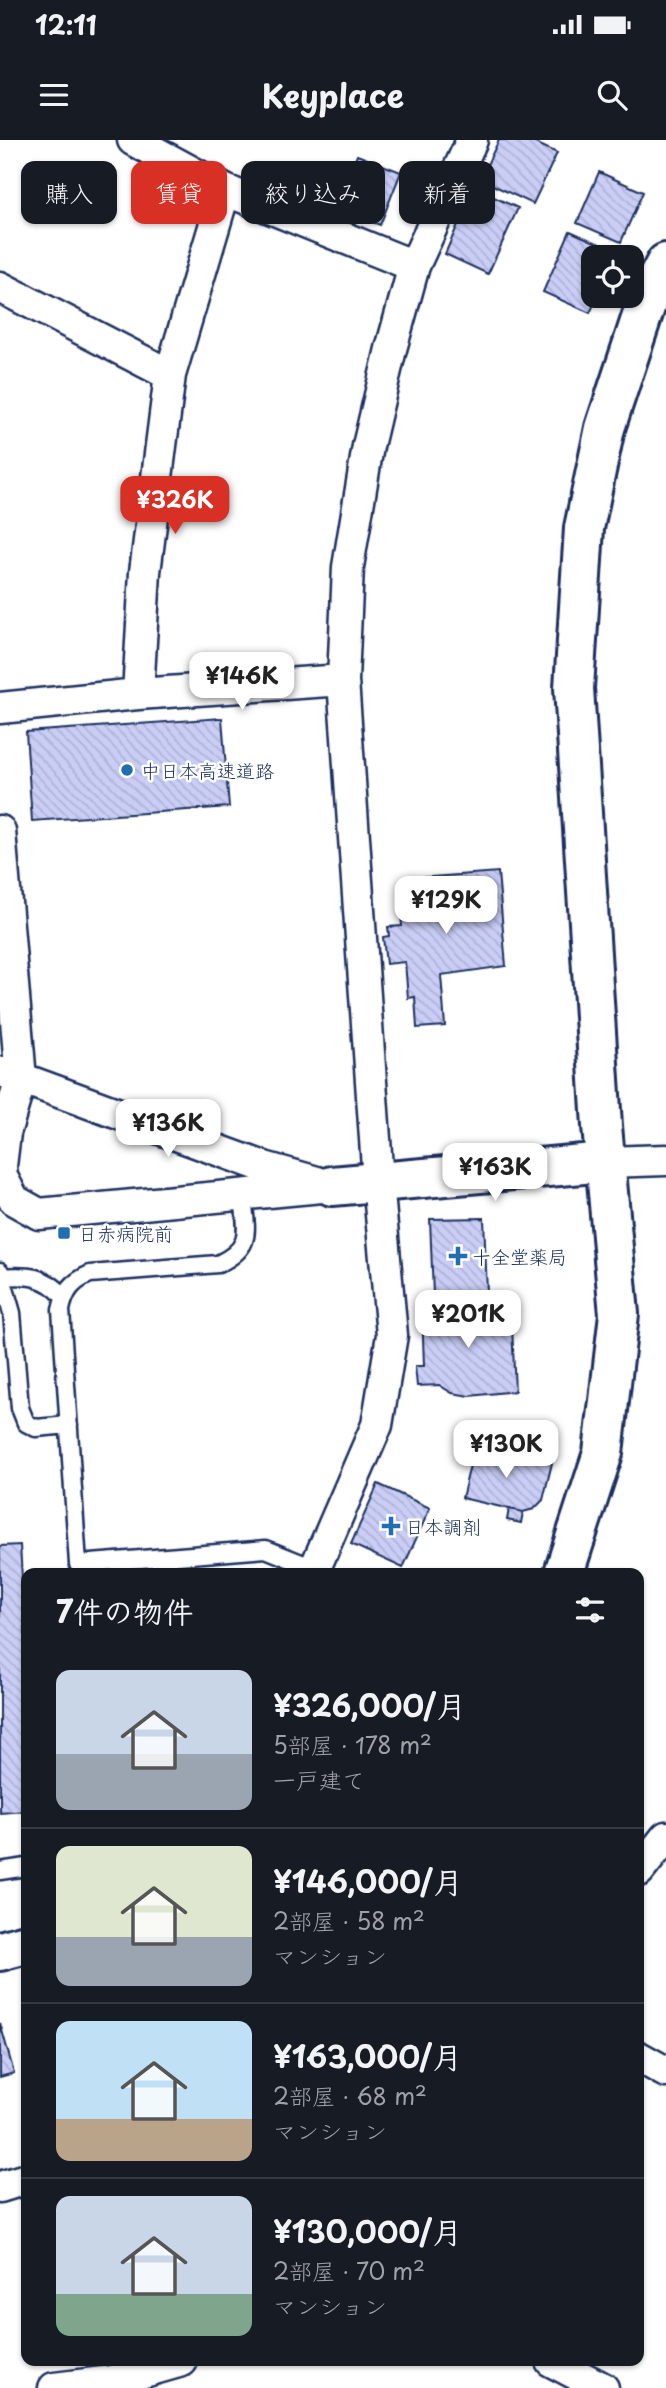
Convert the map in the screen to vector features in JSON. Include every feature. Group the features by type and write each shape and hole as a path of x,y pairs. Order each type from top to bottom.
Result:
{"street":[{"path":"133,140 172,161"},
{"path":"315,1568 377,1425 392,1335 378,1182 343,680 348,567 368,446 414,266 472,140"},
{"path":"227,191 414,266"},
{"path":"138,694 145,572 170,374 215,224"},
{"path":"566,1568 603,1453 619,1314 574,688 584,528 605,428 649,295 666,262"},
{"path":"0,287 170,374"},
{"path":"0,708 138,694 343,680"},
{"path":"0,831 10,1075 1,1158 2,1177 7,1190 24,1208 39,1214 606,1162 666,1160"},
{"path":"10,1075 264,1167 332,1186"},
{"path":"644,1865 666,1837"},
{"path":"0,1951 21,1945"},
{"path":"644,2060 666,2072"},
{"path":"0,2187 21,2181"},
{"path":"54,2388 113,2384 167,2366"},
{"path":"561,2366 603,2388"}],"lane":[{"path":"78,1568 61,1310 64,1297 78,1279 90,1275 218,1264 237,1255 247,1238 243,1196"},
{"path":"64,1297 54,1285 29,1275 0,1275 12,1312 20,1408 26,1423 36,1428 69,1425"},
{"path":"86,1568 266,1549 307,1568"},
{"path":"0,1871 21,1868"}],"building":[{"path":"499,140 529,140 557,153 533,204 495,186 495,161 489,161"},
{"path":"357,155 373,161 355,161"},
{"path":"385,166 399,171 385,212"},
{"path":"599,172 643,192 621,242 577,223"},
{"path":"495,198 518,208 488,274 445,254 458,224 495,224"},
{"path":"570,231 602,245 581,245 581,308 592,308 590,313 543,292"},
{"name":"中日本高速道路","path":"222,718 229,807 32,821 26,732"},
{"path":"498,872 506,966 441,975 445,1026 417,1028 415,997 408,998 405,962 386,964 383,937 389,936 388,927 402,926 400,902 407,902 405,879"},
{"name":"十全堂薬局","path":"484,1218 487,1293 433,1295 430,1219"},
{"path":"511,1304 515,1391 470,1396 452,1393 439,1385 417,1386 415,1366 424,1366 422,1308"},
{"path":"475,1445 552,1463 543,1500 534,1509 523,1512 462,1498"},
{"name":"日本調剤","path":"378,1484 430,1508 403,1568 351,1544"},
{"path":"509,1509 523,1512 521,1523 507,1520"},
{"path":"20,1545 21,1568 21,1811 0,1813 0,1546"},
{"path":"0,2023 14,2073 0,2077"}],"place":[{"name":"中日本高速道路","path":"127,770"},
{"name":"日赤病院前","path":"64,1233"},
{"name":"十全堂薬局","path":"458,1256"},
{"name":"日本調剤","path":"391,1526"}]}
